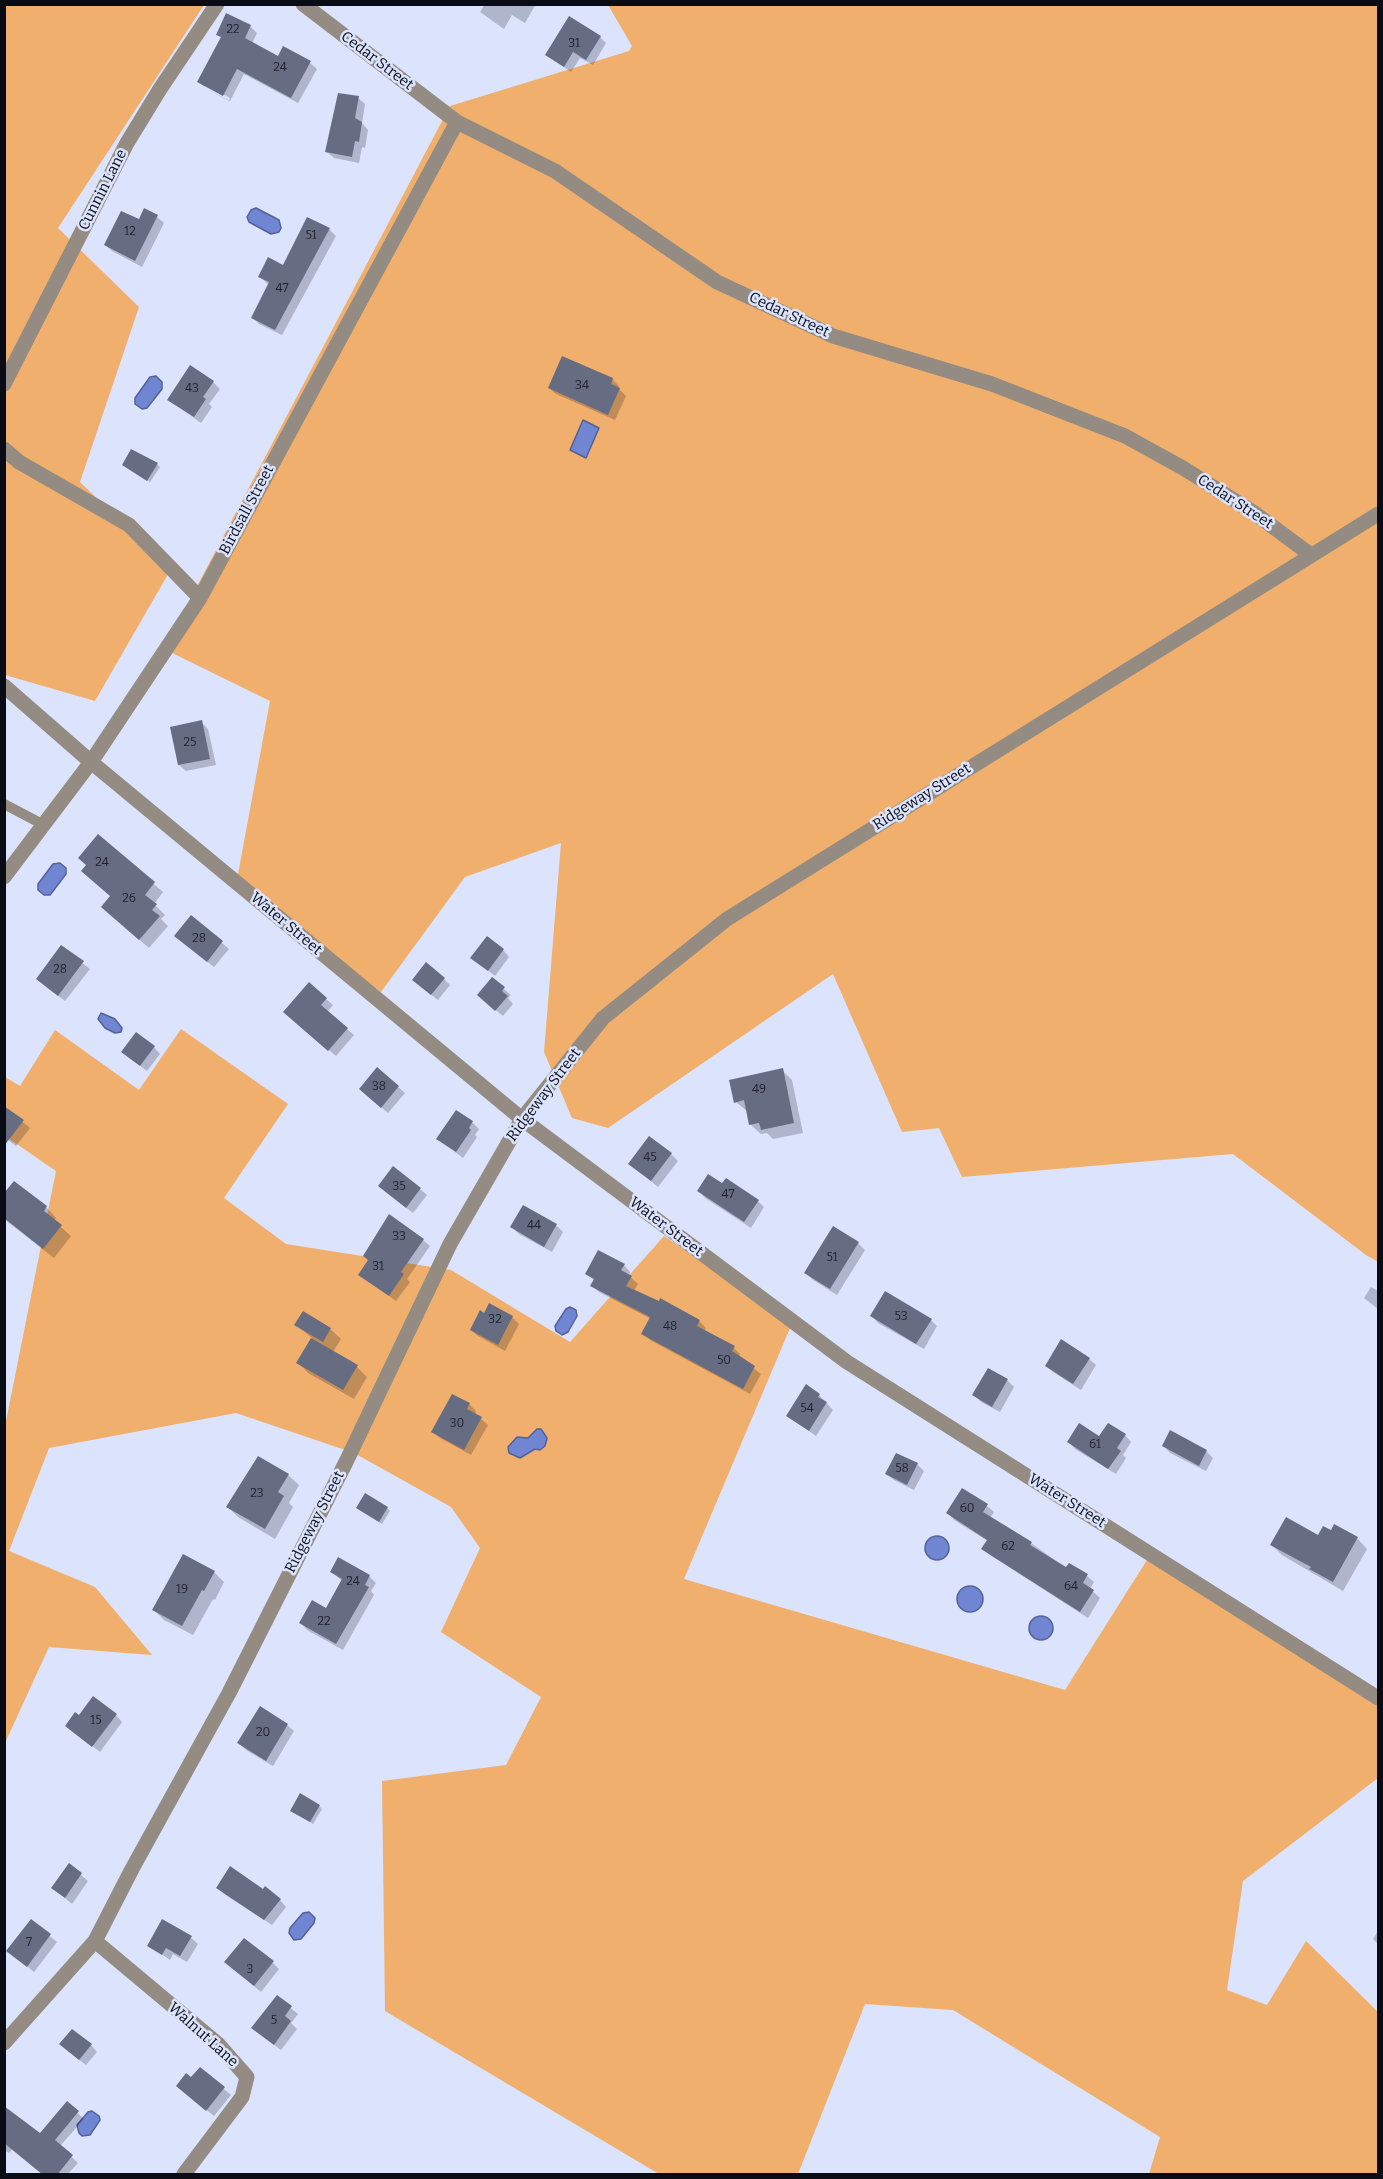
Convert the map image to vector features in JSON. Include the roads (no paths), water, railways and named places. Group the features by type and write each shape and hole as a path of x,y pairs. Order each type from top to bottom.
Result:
{"street":[{"name":"Cunnin Lane","path":"4,384 127,143 217,4"},
{"name":"Cedar Street","path":"303,4 457,122 555,171 717,282 833,336 992,384 1125,436 1183,468 1253,512 1311,555"},
{"name":"Birdsall Street","path":"4,877 91,762 200,598 457,122"},
{"path":"4,449 19,462 129,525 200,598"},
{"name":"Ridgeway Street","path":"4,2043 95,1941 229,1693 346,1462 450,1244 522,1119 603,1018 727,919 1378,514"},
{"name":"Water Street","path":"4,686 91,762 522,1119 847,1362 1378,1698"},
{"name":"Walnut Lane","path":"95,1941 218,2044 247,2077 242,2097 184,2175"}],"lane":[{"path":"4,804 44,825"}],"water":[{"path":"256,208 279,220 281,228 279,232 271,234 249,222 247,217 251,210"},
{"path":"156,376 162,382 162,389 147,408 142,409 135,404 135,398 150,377"},
{"path":"583,420 599,428 586,458 570,450"},
{"path":"60,863 66,868 66,874 50,895 44,895 38,890 38,884 53,864"},
{"path":"101,1013 115,1019 122,1028 121,1032 115,1033 105,1028 98,1019"},
{"path":"570,1307 576,1310 577,1316 568,1332 562,1335 556,1331 555,1326 566,1309"},
{"path":"537,1429 541,1429 547,1438 545,1446 520,1458 509,1453 508,1447 517,1437 528,1438"},
{"path":"937,1536 946,1539 949,1548 946,1557 937,1560 928,1557 925,1548 928,1539"},
{"path":"970,1586 979,1590 983,1599 979,1608 970,1612 961,1608 957,1599 961,1590"},
{"path":"1041,1616 1049,1620 1053,1628 1049,1636 1041,1640 1033,1636 1029,1628 1033,1620"},
{"path":"309,1912 315,1918 314,1923 301,1939 294,1940 289,1933 290,1928 303,1913"},
{"path":"92,2111 99,2116 100,2120 90,2135 82,2136 77,2125 88,2112"}]}
